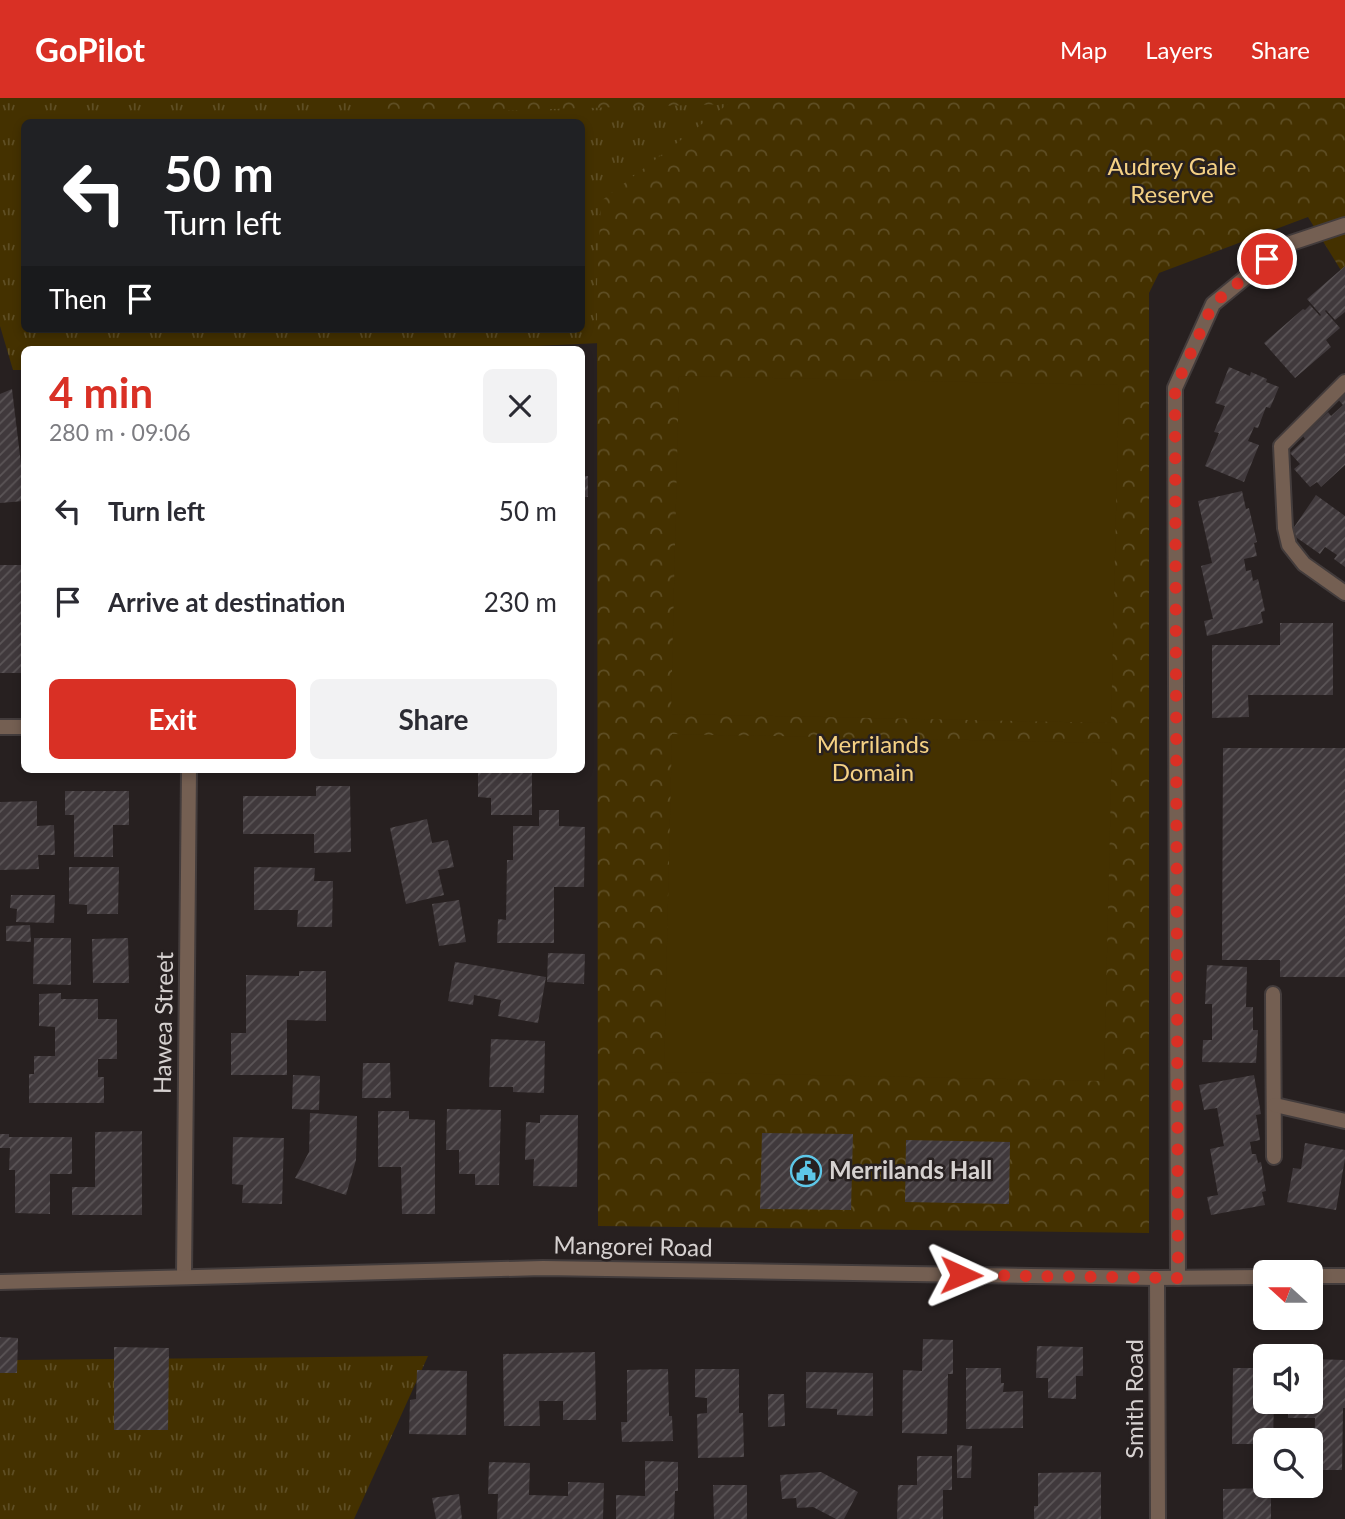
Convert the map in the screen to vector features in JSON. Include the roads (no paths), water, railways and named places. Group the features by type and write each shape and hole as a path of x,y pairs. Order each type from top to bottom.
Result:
{"street":[{"path":"1178,1278 1175,388 1213,304 1285,244 1345,225"},
{"path":"1345,382 1281,446 1285,528 1289,545 1304,564 1345,593"},
{"path":"0,727 21,727"},
{"name":"Hawea Street","path":"184,1276 189,773"},
{"path":"1273,994 1275,1157"},
{"path":"1275,1105 1345,1121"},
{"name":"Mangorei Road","path":"0,1282 542,1268 1253,1277"},
{"path":"1323,1276 1345,1276"},
{"name":"Smith Road","path":"1157,1278 1158,1519"}],"place":[{"name":"Merrilands Hall","path":"806,1171"}],"park label":[{"name":"Audrey Gale Reserve","path":"1172,181"},
{"name":"Merrilands Domain","path":"873,759"}]}
